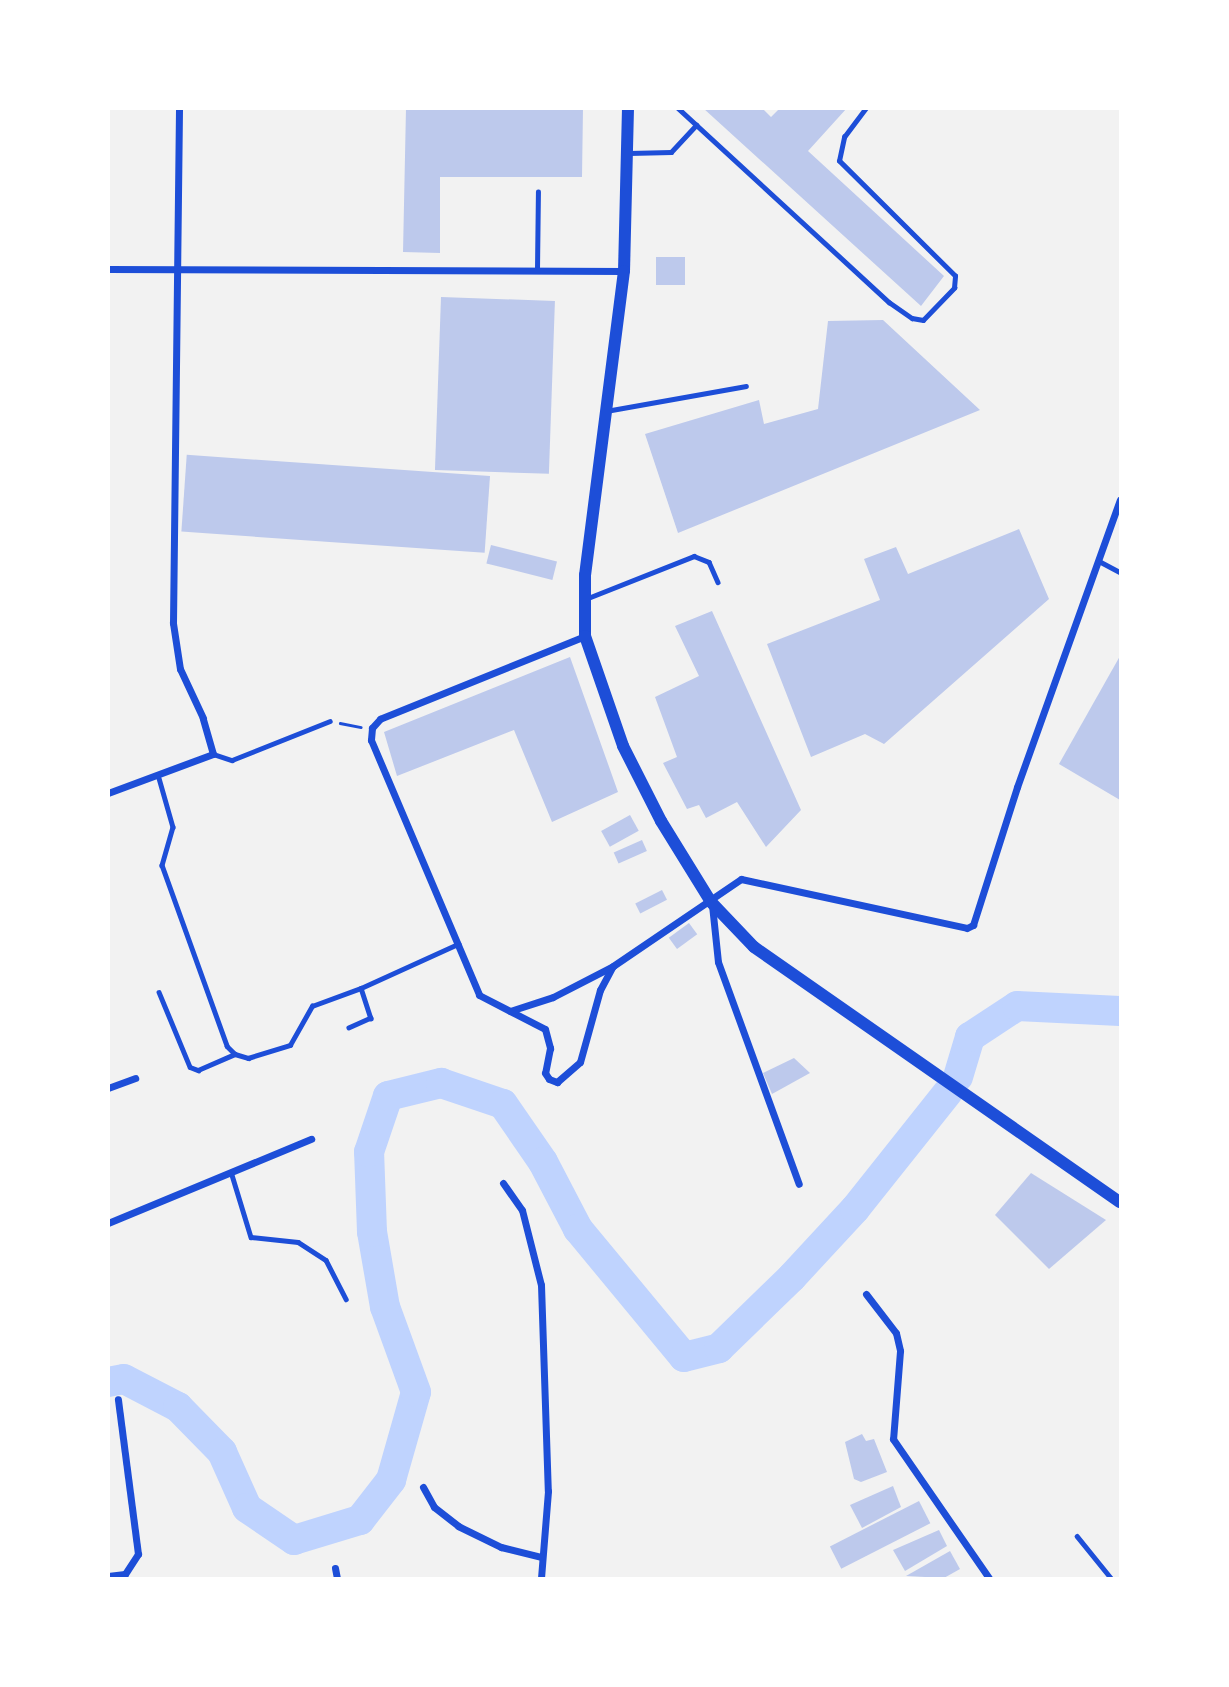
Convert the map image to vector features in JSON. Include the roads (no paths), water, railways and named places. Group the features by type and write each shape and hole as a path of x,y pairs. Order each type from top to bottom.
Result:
{"main road":[{"path":"628,108 624,271 590,518 585,599 585,636 623,746 660,821 711,902 754,947 914,1061 1121,1202"}],"street":[{"path":"108,793 159,778 214,754 203,718 180,669 173,623 180,108"},
{"path":"108,269 624,271"},
{"path":"510,1011 553,997 613,966 711,902 741,879 967,928 979,918 1017,787 1121,500"},
{"path":"585,636 380,719 372,728 371,740 479,995 545,1029 550,1048 545,1073 557,1082 580,1062 600,990 613,966"},
{"path":"711,902 718,962 799,1184"},
{"path":"108,1088 135,1079"},
{"path":"108,1223 232,1175 311,1139"},
{"path":"503,1183 522,1210 541,1285 548,1491 541,1578"},
{"path":"866,1294 896,1333 900,1351 893,1440 989,1578"},
{"path":"108,1576 125,1574 138,1554 118,1399"},
{"path":"423,1487 434,1507 458,1526 501,1547 541,1557"},
{"path":"335,1568 337,1578"}],"lane":[{"path":"678,108 889,302 912,318 923,320 954,288 955,276 839,161 844,137 866,108"},
{"path":"628,153 671,152 696,125"},
{"path":"537,269 538,192"},
{"path":"606,411 746,386"},
{"path":"585,599 694,556 709,562 718,582"},
{"path":"1099,561 1121,572"},
{"path":"214,754 232,760 330,721"},
{"path":"159,778 173,827 162,865 221,1032 235,1054 248,1058 290,1045 312,1006 361,988 458,944"},
{"path":"349,1028 371,1017 361,988"},
{"path":"159,992 190,1067 198,1070 235,1054"},
{"path":"232,1175 251,1237 298,1242 327,1260 346,1299"},
{"path":"1077,1536 1111,1578"}],"waterway":[{"path":"958,1077 970,1037 1017,1006 1120,1011"},
{"path":"108,1382 124,1379 178,1407 222,1452 247,1508 294,1540 360,1520 391,1480 416,1392 385,1307 372,1232 369,1152 388,1096 441,1083 503,1104 543,1162 578,1229 684,1357 719,1348 792,1277 855,1209 948,1092"}]}
